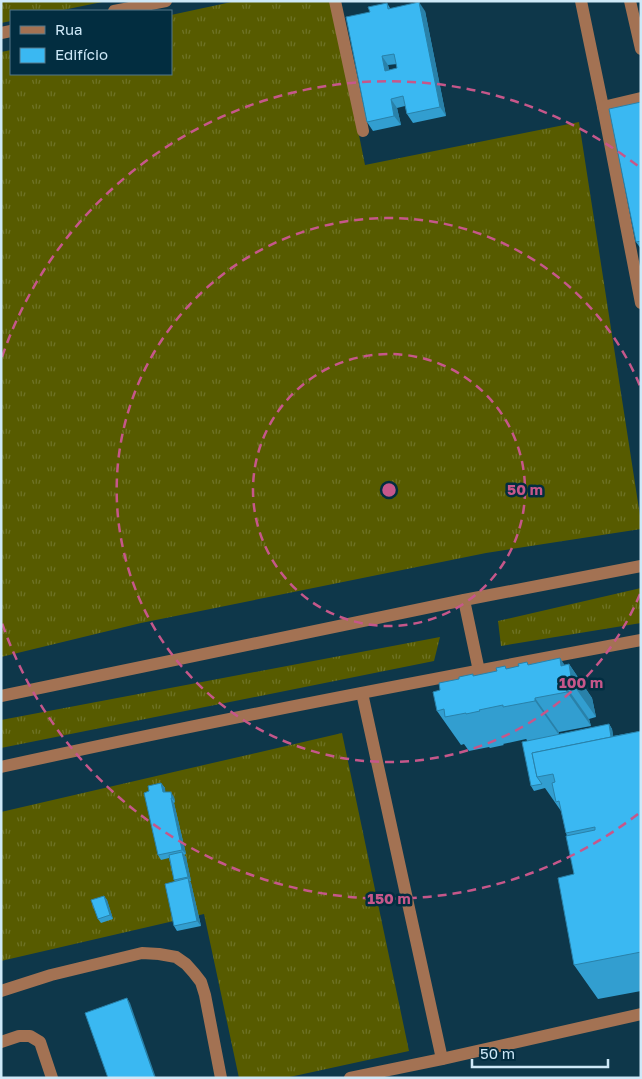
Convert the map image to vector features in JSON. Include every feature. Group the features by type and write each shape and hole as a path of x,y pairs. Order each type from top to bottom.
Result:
{"street":[{"path":"119,10 166,1"},
{"path":"336,1 363,131"},
{"path":"581,1 641,303"},
{"path":"630,1 641,49"},
{"path":"603,107 641,98"},
{"path":"1,696 464,600 641,566"},
{"path":"464,600 479,671"},
{"path":"1,767 128,739 641,640"},
{"path":"362,693 442,1059"},
{"path":"1,991 51,974 142,953 176,958 186,964 201,982 220,1078"},
{"path":"350,1078 641,1014"},
{"path":"1,1042 19,1036 30,1036 40,1042 52,1078"}],"green space":[{"path":"1,1 107,1 63,10 10,10 10,21 1,23"},
{"path":"236,1 332,1 365,165 579,122 641,529 486,553 141,623 1,657 1,52 10,50 10,75 172,75 172,15"},
{"path":"641,588 641,623 501,646 498,621"},
{"path":"440,637 434,661 1,748 1,720"},
{"path":"342,733 409,1051 285,1078 239,1078 204,914 1,961 1,812"}],"building":[{"path":"419,2 440,107 407,114 403,96 391,99 394,116 367,122 346,17 370,12 368,7 387,3 388,9","holes":["394,54 397,68 385,71 382,56"]},
{"path":"641,102 641,241 636,242 609,109"},
{"path":"560,658 561,666 569,664 572,683 565,685 567,692 535,698 535,701 503,707 503,705 466,714 445,717 444,709 437,711 433,692 440,690 439,683 473,674 473,676 497,671 496,668 505,666 506,669 527,662 528,665"},
{"path":"609,724 611,737 532,753 537,777 542,784 531,786 522,742"},
{"path":"641,731 641,952 574,965 558,878 574,874 566,836 595,830 595,827 566,833 559,801 556,802 552,783 555,782 553,774 537,777 532,753"},
{"path":"161,783 163,792 171,792 182,850 158,855 144,793 149,791 148,786"},
{"path":"182,852 188,877 174,880 169,855"},
{"path":"188,878 197,921 174,926 165,884"},
{"path":"104,896 110,915 98,919 91,900"},
{"path":"127,998 155,1078 108,1078 85,1013"}]}
